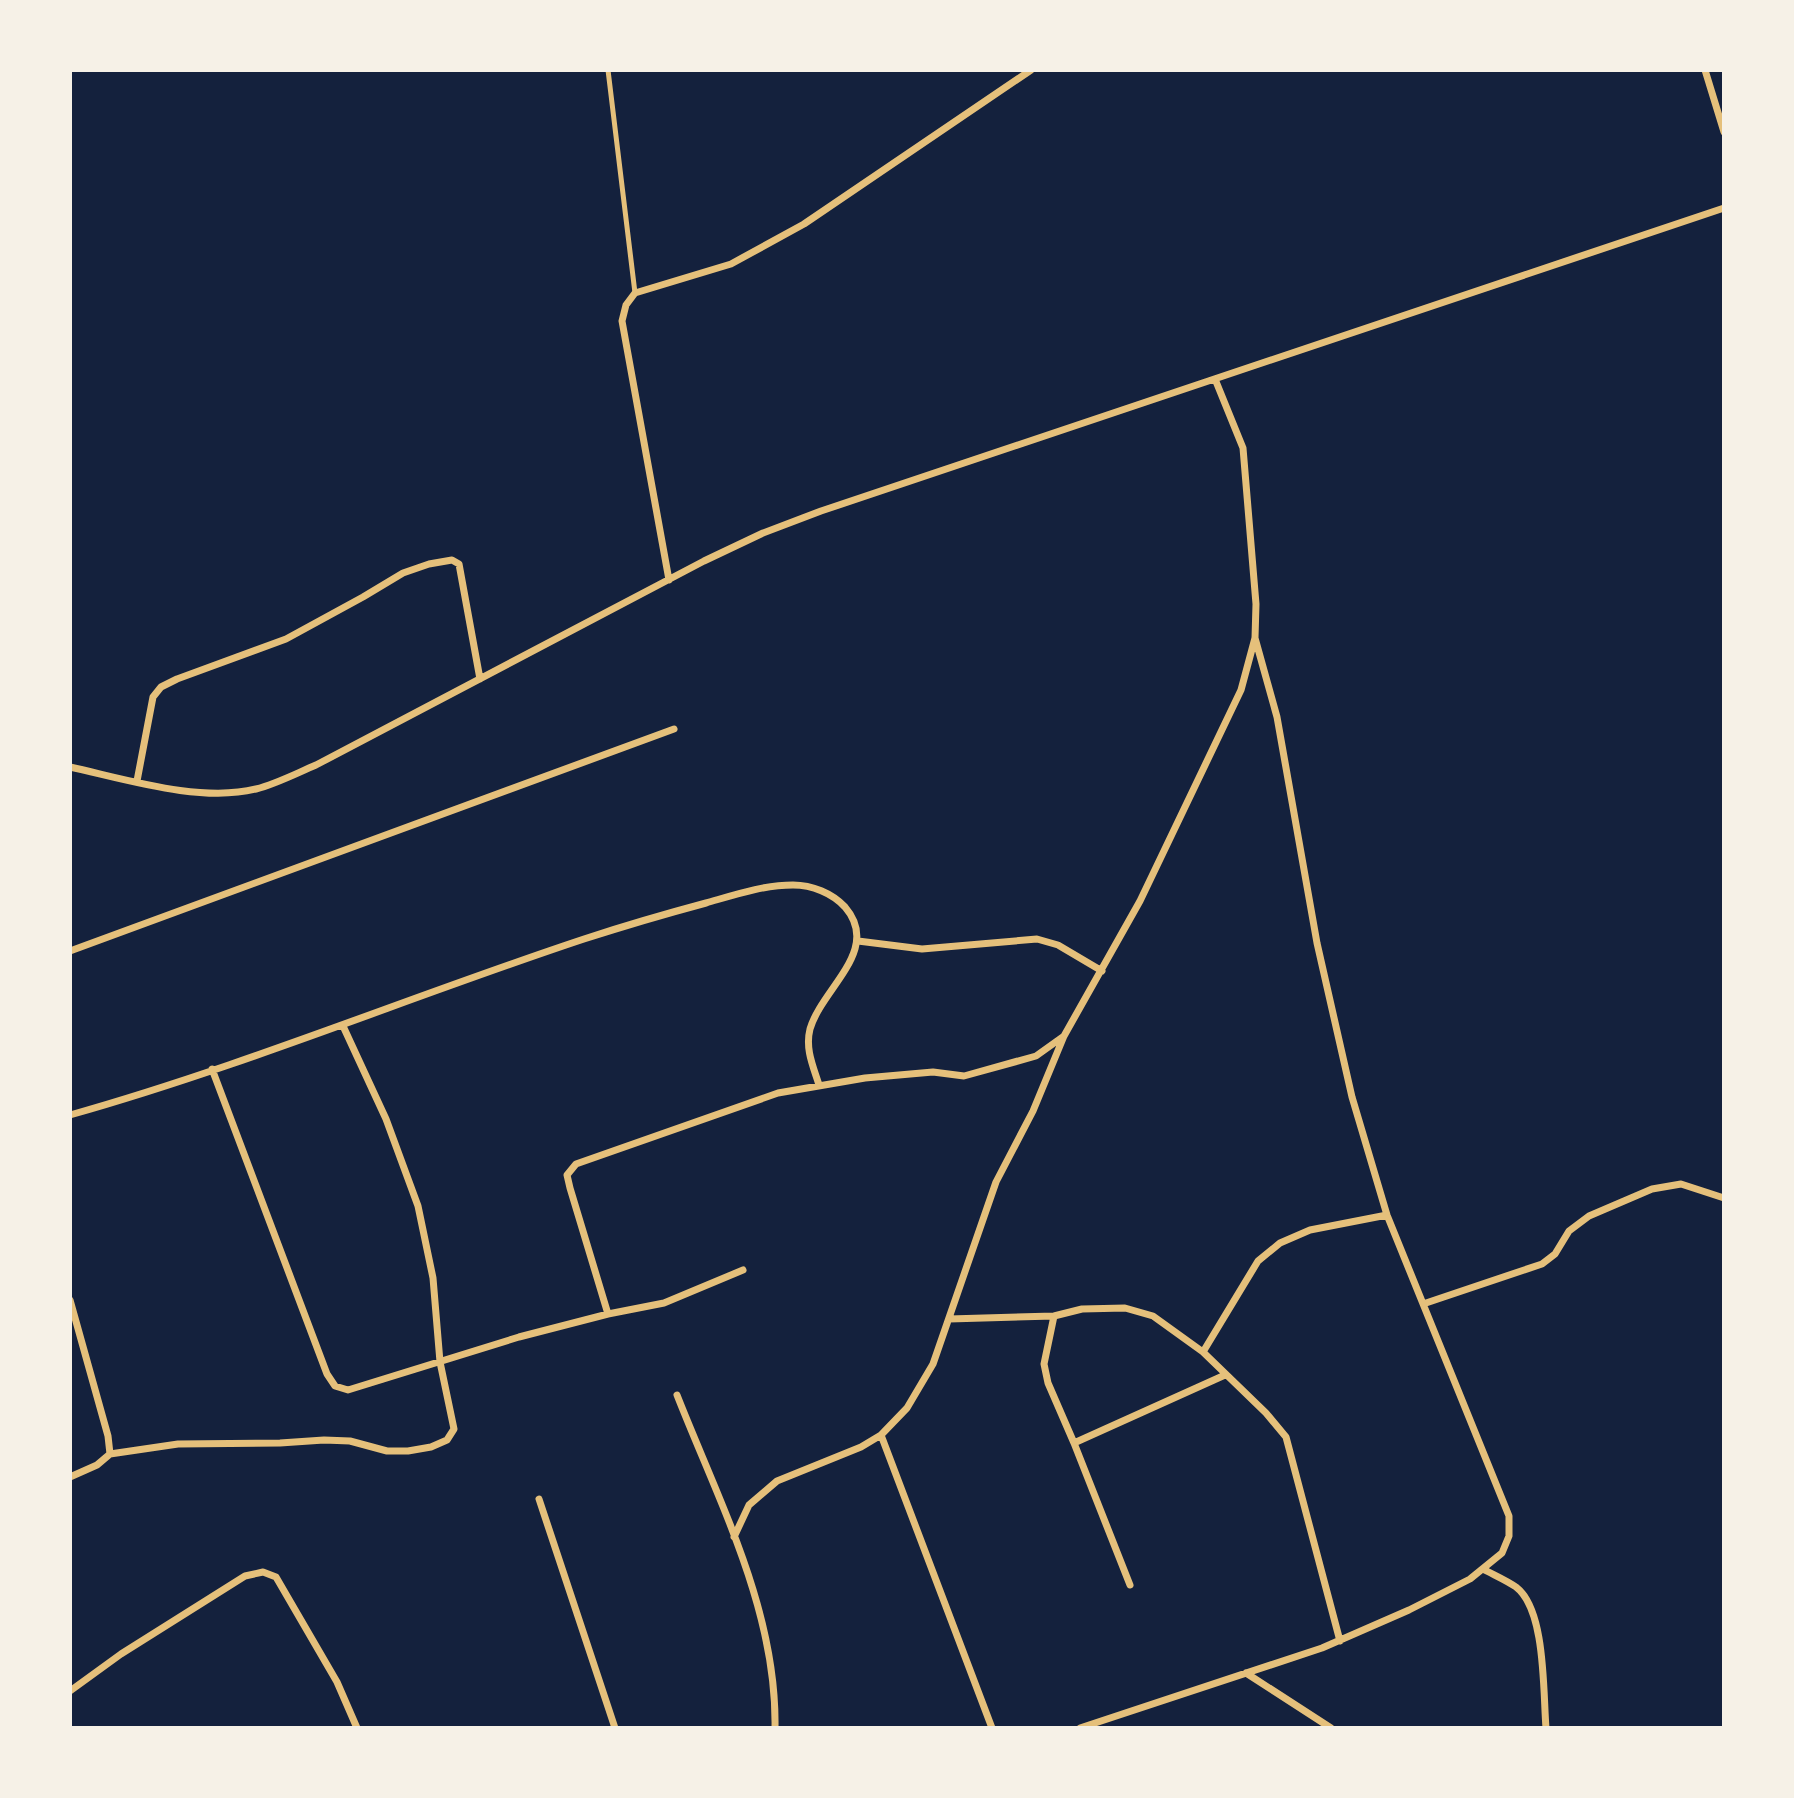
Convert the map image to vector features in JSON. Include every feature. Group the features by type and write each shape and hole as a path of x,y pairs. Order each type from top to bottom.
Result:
{"street":[{"path":"669,580 622,321 626,306 635,293 731,264 804,225 1031,70"},
{"path":"1704,70 1724,131"},
{"path":"70,767 194,793 234,793 257,789 316,765 762,533 1724,208"},
{"path":"734,1537 749,1505 777,1481 862,1447 881,1435 907,1408 933,1364 996,1182 1033,1111 1064,1036 1140,901 1241,690 1255,638 1256,604 1243,447 1215,379"},
{"path":"137,781 153,697 161,687 286,639 402,573 429,564 452,560 459,564 480,679"},
{"path":"1080,1728 1340,1641 1470,1579 1502,1553 1509,1536 1509,1516 1387,1215 1346,1072 1317,943 1277,717 1255,638"},
{"path":"70,951 674,729"},
{"path":"70,1115 343,1026 508,964 637,922 756,889 795,885 821,890 844,906 855,923 858,940 849,964 821,1005 810,1028 808,1050 818,1085"},
{"path":"858,940 922,949 1037,939 1058,945 1102,971"},
{"path":"70,1477 97,1465 110,1454 178,1444 324,1440 349,1441 387,1451 431,1447 447,1440 454,1429 440,1362 433,1278 418,1206 386,1119 343,1026"},
{"path":"608,1314 570,1188 568,1175 576,1164 778,1093 818,1085 933,1072 964,1076 1037,1056 1064,1036"},
{"path":"212,1069 322,1362 335,1386 348,1390 519,1337 664,1303 743,1270"},
{"path":"1423,1304 1542,1264 1555,1254 1569,1231 1589,1216 1652,1189 1681,1184 1724,1198"},
{"path":"1203,1352 1258,1261 1280,1243 1310,1230 1387,1215"},
{"path":"70,1300 108,1436 110,1454"},
{"path":"948,1319 1054,1317 1082,1309 1125,1308 1153,1316 1203,1352 1266,1413 1286,1437 1340,1641"},
{"path":"1054,1317 1044,1364 1048,1383 1130,1585"},
{"path":"1074,1443 1225,1375"},
{"path":"677,1395 751,1581 764,1629 775,1699 775,1728"},
{"path":"881,1435 992,1728"},
{"path":"539,1499 615,1728"},
{"path":"1483,1569 1517,1588 1530,1604 1538,1630 1546,1728"},
{"path":"70,1691 121,1654 245,1576 263,1572 276,1577 337,1682 357,1728"},
{"path":"1246,1674 1331,1728"}],"lane":[{"path":"608,70 635,293"}]}
